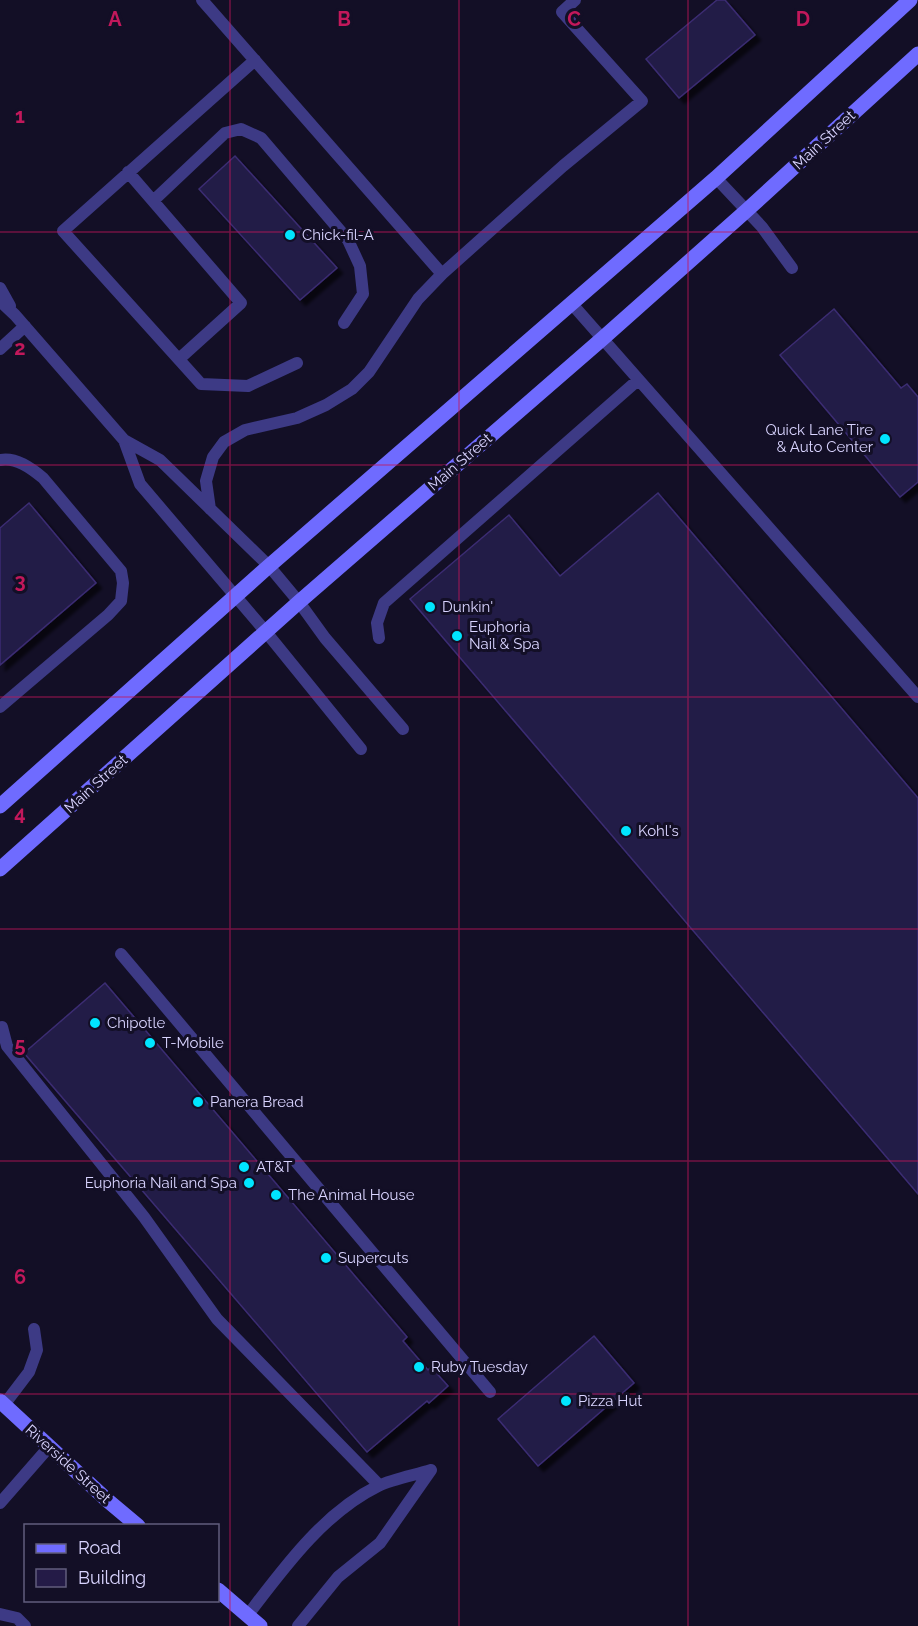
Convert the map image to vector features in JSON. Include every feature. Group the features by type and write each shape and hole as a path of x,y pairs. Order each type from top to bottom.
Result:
{"main road":[{"path":"0,806 268,566 716,178 910,0"},
{"name":"Main Street","path":"0,869 299,602 603,339 918,54"},
{"name":"Riverside Street","path":"2,1403 136,1524"},
{"path":"219,1591 260,1626"}],"lane":[{"path":"202,0 442,274"},
{"path":"210,508 206,481 213,458 224,442 245,430 297,418 326,405 352,389 369,372 418,299 442,274 563,166 642,101 562,12 575,0"},
{"path":"255,60 63,231 201,384 248,386 297,363"},
{"path":"153,201 225,133 241,129 261,138 348,240 360,266 363,294 344,323"},
{"path":"128,172 241,303 179,359"},
{"path":"716,178 762,227 792,268"},
{"path":"0,288 15,315"},
{"path":"0,301 25,326 124,440 160,460 268,566 299,602 325,638 403,729"},
{"path":"572,304 918,697"},
{"path":"0,349 25,326"},
{"path":"379,638 377,623 384,603 638,380"},
{"path":"124,440 140,484 266,632 361,750"},
{"path":"0,460 8,459 29,467 43,478 121,571 123,583 121,601 108,615 0,707"},
{"path":"121,954 490,1392"},
{"path":"2,1027 7,1046 144,1217 217,1319 379,1485"},
{"path":"2,1403 29,1372 37,1350 34,1329"},
{"path":"0,1503 49,1447"},
{"path":"247,1616 281,1572 342,1509 379,1485 431,1470 380,1543 338,1577 298,1626"},
{"path":"0,1614 17,1618 25,1626"}],"building":[{"path":"717,0 725,0 755,35 679,98 646,59"},
{"path":"235,156 337,268 300,300 199,189"},
{"name":"Quick Lane Tire & Auto Center","path":"834,309 901,388 907,384 918,397 918,482 900,497 780,355"},
{"path":"658,493 918,798 918,1194 410,599 509,515 560,576"},
{"path":"29,503 96,583 0,665 0,528"},
{"path":"105,983 407,1337 403,1341 428,1370 431,1367 448,1386 367,1452 24,1053"},
{"name":"Pizza Hut","path":"594,1336 634,1383 538,1466 498,1419"}],"place":[{"name":"Chick-fil-A","path":"290,235"},
{"name":"Quick Lane Tire & Auto Center","path":"885,439"},
{"name":"Dunkin'","path":"430,607"},
{"name":"Euphoria Nail & Spa","path":"457,636"},
{"name":"Kohl's","path":"626,831"},
{"name":"Chipotle","path":"95,1023"},
{"name":"T-Mobile","path":"150,1043"},
{"name":"Panera Bread","path":"198,1102"},
{"name":"AT&T","path":"244,1167"},
{"name":"Euphoria Nail and Spa","path":"249,1183"},
{"name":"The Animal House","path":"276,1195"},
{"name":"Supercuts","path":"326,1258"},
{"name":"Ruby Tuesday","path":"419,1367"},
{"name":"Pizza Hut","path":"566,1401"}]}
